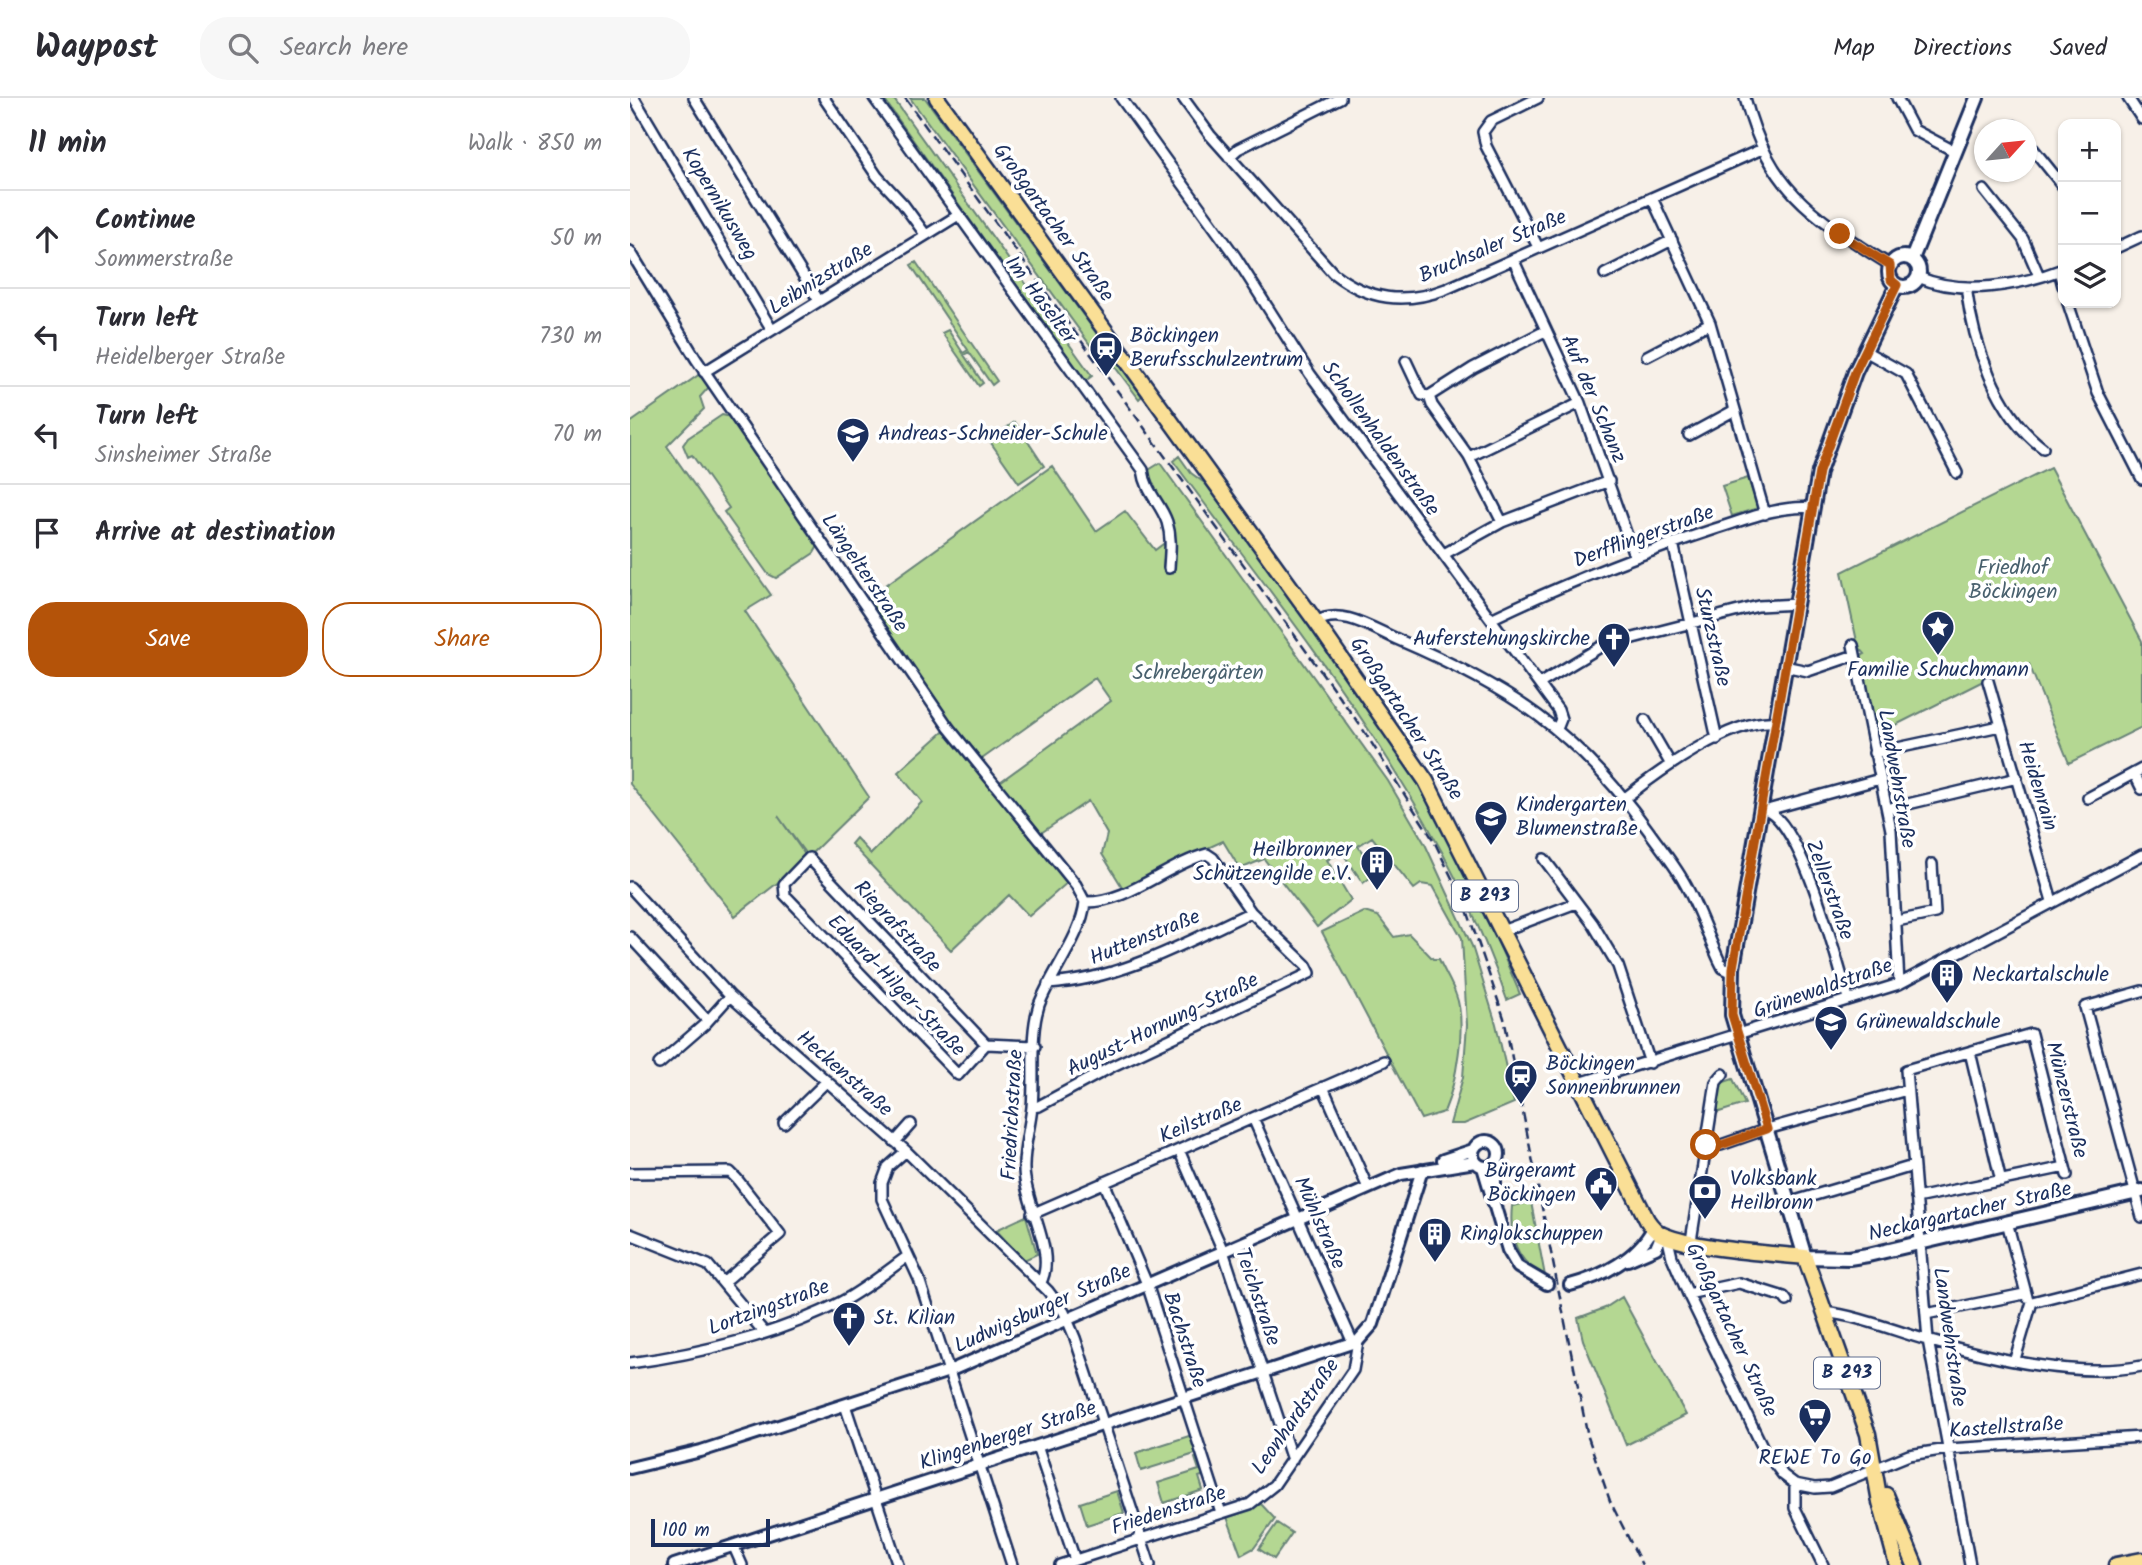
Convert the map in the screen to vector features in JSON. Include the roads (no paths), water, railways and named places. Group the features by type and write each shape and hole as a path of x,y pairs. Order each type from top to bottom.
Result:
{"main road":[{"name":"Großgartacher Straße","path":"937,98 1316,622 1426,781 1576,1084 1661,1233"},
{"path":"1912,259 1977,98"},
{"path":"1904,256 1912,259 1917,264 1918,277 1909,286 1897,285 1891,280 1890,265 1904,256"},
{"path":"1661,1233 1691,1241 1805,1257 1732,1015 1732,973 1766,808 1775,722 1813,508 1830,439 1897,285"},
{"name":"Neckargartacher Straße","path":"1805,1257 1849,1258 2139,1192"},
{"name":"B 293","path":"1805,1257 1854,1390 1897,1565"},
{"name":"B 293","path":"1875,1471 1915,1565"},
{"path":"1888,1532 1906,1565"},
{"path":"2116,1565 2142,1560"}],"street":[{"name":"Kopernikusweg","path":"634,98 772,330"},
{"path":"694,98 819,301"},
{"path":"824,98 877,176 903,204 925,234"},
{"name":"Im Haselter","path":"874,98 1143,470 1145,487 1166,520 1171,539 1169,568"},
{"name":"Schollenhaldenstraße","path":"1121,98 1235,256 1310,374 1409,512 1493,618 1558,710 1561,719 1557,729"},
{"name":"Bruchsaler Straße","path":"1183,98 1229,157 1333,273 1353,288 1394,299 1424,297 1762,149"},
{"path":"1229,157 1238,149 1340,98"},
{"path":"1538,98 1491,121 1483,132 1486,146 1538,247"},
{"path":"1745,98 1762,149 1784,185 1800,204 1840,234 1890,265"},
{"path":"1897,98 1914,131 1956,152"},
{"path":"2128,98 2142,120"},
{"path":"2037,154 2060,182"},
{"path":"1984,190 2023,239 2039,276"},
{"path":"1652,198 1710,323 1765,514"},
{"name":"Leibnizstraße","path":"704,372 957,216"},
{"path":"2121,246 2142,236"},
{"path":"1605,274 1672,240"},
{"name":"Längelterstraße","path":"630,251 704,372 946,724 1076,885 1085,902"},
{"name":"Auf der Schanz","path":"1513,259 1580,403 1634,555"},
{"path":"1918,277 1966,287 2058,271"},
{"path":"1966,287 1976,335 1992,377 2024,433 2043,448"},
{"path":"2070,308 2098,393 2142,479"},
{"path":"1647,356 1710,323"},
{"path":"1406,361 1422,395 1429,396 1474,368 1545,331"},
{"path":"1866,351 1906,374 1956,473"},
{"path":"1429,396 1432,405 1469,457 1502,522"},
{"path":"1469,457 1580,403"},
{"path":"1689,435 1735,410"},
{"path":"1444,554 1502,522 1609,481"},
{"name":"Derfflingerstraße","path":"1493,618 1634,555 1794,506 1813,508"},
{"name":"Sturzstraße","path":"1673,543 1717,739"},
{"path":"1539,684 1602,646 1758,606 1797,604"},
{"path":"1316,622 1326,616 1338,615 1481,677 1522,702 1581,749 1625,798 1678,872 1718,960 1723,968 1732,973"},
{"name":"Landwehrstraße","path":"1784,666 1808,671 1854,650 1888,809 1899,984"},
{"name":"Heidenrain","path":"1988,681 2052,901"},
{"path":"1645,720 1670,763"},
{"path":"1625,798 1670,763 1717,739 1739,730 1775,722"},
{"path":"1874,753 2000,726"},
{"path":"2088,797 2138,771 2142,789"},
{"path":"1888,809 2017,778"},
{"path":"1766,808 1880,779"},
{"name":"Zellerstraße","path":"1766,808 1792,838 1807,871 1848,998"},
{"path":"1085,902 1113,897 1164,871 1207,854 1213,858 1251,912"},
{"name":"Grünewaldstraße","path":"1576,1084 1899,984 2142,855"},
{"name":"Riegrafstraße","path":"784,884 809,858 986,1044"},
{"path":"1544,859 1618,966 1650,1063"},
{"name":"Landwehrstraße","path":"1897,920 1935,913 1932,864"},
{"name":"Eduard-Hilger-Straße","path":"784,884 785,895 958,1075 986,1044 1035,1046"},
{"name":"Heckenstraße","path":"630,887 730,996 895,1142 1040,1284"},
{"name":"Friedrichstraße","path":"1040,1284 1046,1274 1047,1263 1032,1214 1024,1170 1032,1107 1038,1008 1080,920 1085,902"},
{"path":"1502,931 1576,903"},
{"name":"August-Hornung-Straße","path":"1032,1107 1040,1106 1113,1066 1310,973 1306,965 1251,912"},
{"name":"Huttenstraße","path":"1048,984 1074,982 1120,971 1251,912"},
{"path":"630,937 706,1018"},
{"path":"2142,991 2085,1007 2139,1192 2142,1217"},
{"path":"659,1064 705,1024 706,1018 730,996"},
{"name":"Münzerstraße","path":"1970,1052 2031,1034 2066,1171 2001,1181"},
{"path":"1916,1198 2001,1181 1970,1052"},
{"name":"Landwehrstraße","path":"1970,1052 1906,1070 1928,1340 1970,1565"},
{"name":"Keilstraße","path":"1032,1214 1384,1061"},
{"path":"1691,1241 1716,1083 1723,1074"},
{"path":"784,1123 827,1081"},
{"path":"1323,1087 1368,1188"},
{"path":"1706,1145 1721,1145 1767,1129 1908,1090"},
{"name":"Mühlstraße","path":"1253,1118 1355,1342"},
{"path":"895,1142 911,1124"},
{"path":"1495,1204 1495,1164 1499,1158 1496,1145 1483,1141 1473,1150 1495,1204 1504,1240 1518,1267 1547,1284"},
{"name":"Teichstraße","path":"1179,1150 1223,1251 1292,1460"},
{"name":"Ludwigsburger Straße","path":"1422,1170 1473,1150"},
{"path":"905,1152 888,1167 882,1183 882,1199 919,1279 1012,1565"},
{"path":"1479,1165 1495,1164"},
{"name":"Ludwigsburger Straße","path":"630,1468 701,1451 949,1371 1401,1174 1479,1165"},
{"path":"1788,1203 1913,1166"},
{"name":"Leonhardstraße","path":"1250,1504 1270,1490 1353,1370 1357,1362 1355,1342 1373,1324 1422,1170"},
{"path":"630,1173 730,1172 745,1189 780,1234 723,1283"},
{"name":"Bachstraße","path":"1104,1182 1147,1284 1221,1513"},
{"path":"2007,1222 2024,1294 2032,1302"},
{"path":"1570,1285 1652,1251 1661,1233"},
{"name":"Großgartacher Straße","path":"1661,1233 1764,1450 1783,1475 1795,1483"},
{"path":"630,1234 708,1265 763,1331"},
{"name":"Lortzingstraße","path":"630,1363 704,1350 838,1303 908,1256"},
{"path":"2032,1302 2142,1274"},
{"path":"1688,1294 1739,1283 1784,1297 1787,1301"},
{"path":"1040,1284 1067,1319 1150,1565"},
{"path":"1926,1314 2024,1294"},
{"path":"2015,1359 2032,1302"},
{"path":"1824,1312 1845,1314 1928,1340 2069,1370 2105,1371 2142,1366"},
{"name":"Klingenberger Straße","path":"674,1565 1355,1342"},
{"path":"845,1405 898,1565"},
{"name":"Kastellstraße","path":"1875,1471 1909,1455 1948,1449 2142,1437"},
{"path":"1037,1446 1075,1560"},
{"path":"1823,1565 1795,1508 1795,1483 1815,1488 1830,1488 1875,1471"},
{"name":"Friedenstraße","path":"1060,1565 1250,1504"},
{"path":"734,1546 742,1565"}],"tunnel":[{"path":"1547,1284 1570,1285"}],"railway":[{"path":"905,98 1362,728 1434,841 1466,907 1504,1018 1588,1437 1610,1501 1642,1565"}],"place":[{"name":"Böckingen Berufsschulzentrum","path":"1106,378"},
{"name":"Andreas-Schneider-Schule","path":"853,464"},
{"name":"Familie Schuchmann","path":"1938,657"},
{"name":"Auferstehungskirche","path":"1614,669"},
{"name":"Kindergarten Blumenstraße","path":"1491,847"},
{"name":"Heilbronner Schützengilde e.V.","path":"1377,892"},
{"name":"Neckartalschule","path":"1947,1005"},
{"name":"Grünewaldschule","path":"1831,1052"},
{"name":"Böckingen Sonnenbrunnen","path":"1521,1106"},
{"name":"Bürgeramt Böckingen","path":"1601,1213"},
{"name":"Volksbank Heilbronn","path":"1705,1221"},
{"name":"Ringlokschuppen","path":"1435,1264"},
{"name":"St. Kilian","path":"849,1348"},
{"name":"REWE To Go","path":"1815,1445"}],"park label":[{"name":"Friedhof Böckingen","path":"2013,580"},
{"name":"Schrebergärten","path":"1198,673"}]}
